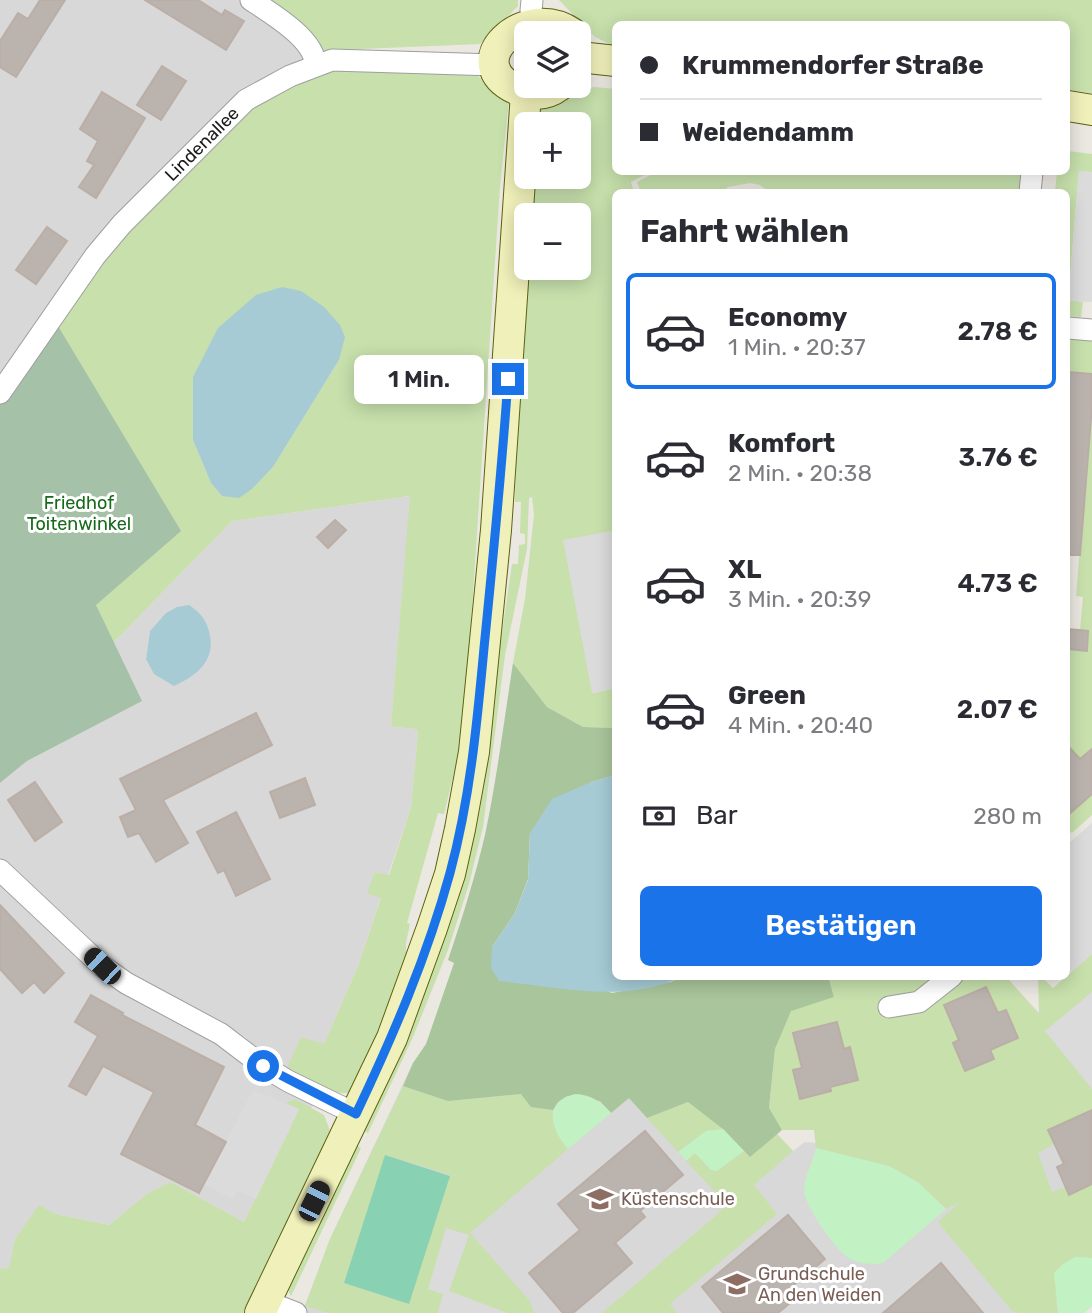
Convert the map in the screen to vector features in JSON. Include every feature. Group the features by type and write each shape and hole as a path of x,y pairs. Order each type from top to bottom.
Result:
{"street":[{"path":"251,0 283,21 300,38 315,58 315,65"},
{"path":"514,87 507,83 495,65 495,44 504,25 532,6 560,21"},
{"path":"591,58 612,61"},
{"name":"Lindenallee","path":"0,393 95,256 122,224 246,100 266,87 332,60 495,65"},
{"path":"296,1313 262,1307 392,1038 450,874 460,829 474,752 502,462 526,98"},
{"path":"1070,106 1092,110"},
{"path":"1070,328 1092,330"},
{"path":"0,870 102,966 126,983 221,1034 288,1081 356,1114"},
{"path":"889,1007 919,1002 947,980"}],"shaded area":[{"path":"0,0 251,0 315,58 0,393"},
{"path":"1079,171 1092,172 1092,302 1070,301"},
{"path":"411,496 391,725 418,731 411,808 388,875 375,872 368,893 381,897 358,966 324,1044 286,1070 270,1061 245,1037 222,1021 126,975 0,861 0,783 27,761 141,701 113,643 232,521","holes":["177,607 146,659 150,631 166,613"]},
{"path":"611,531 612,689 592,693 563,540"},
{"path":"1092,823 1092,954 1070,973 1070,842"},
{"path":"0,870 102,966 322,1098 291,1126 244,1222 171,1182 148,1193 109,1225 55,1214 39,1206 15,1239 9,1269 0,1274"},
{"path":"1092,971 1092,1306 1084,1313 302,1313 330,1239 413,1063 536,1065 777,1134 793,1151 805,1142 859,1147 851,1130 782,1130 1002,980 1009,980 1040,1014"},
{"path":"1092,992 1092,1089 1045,1031"},
{"path":"253,1090 299,1109 256,1199 238,1190 233,1199 204,1184"},
{"path":"446,1228 469,1235 449,1291 507,1313 438,1313 443,1294 428,1289"}],"green space":[{"path":"251,0 518,0 518,6 480,44 336,50 315,58"},
{"path":"559,0 1092,0 1092,93 1070,90 1070,21 612,21 612,45 595,37 591,33 591,21 579,21"},
{"path":"478,64 478,76 509,100 500,186 466,699 459,752 444,814 438,813 407,923 410,924 406,943 406,969 352,1092 343,1093 318,1087 286,1070 301,1037 324,1044 358,966 381,898 367,893 375,872 389,875 411,808 418,731 391,725 410,496 232,521 113,643 96,605 52,316 246,100 315,65","holes":["339,360 273,467 252,489 222,496 211,483 193,440"]},
{"path":"591,88 612,89 612,175 644,175 631,182 633,189 612,189 612,536 611,531 593,693 612,689 612,728 583,727 547,707 513,663 525,599 534,515 532,497 529,498 527,549 505,655 483,827 469,884 448,950 413,1037 368,1133 360,1129 415,1010 502,633 512,564 518,564 519,545 525,544 525,534 520,533 521,502 515,502 517,405 527,280 591,280 591,203 533,203 534,189 591,189 591,112 540,112 541,106 558,98 591,98"},
{"path":"1070,151 1092,154 1092,172 1079,171 1070,277 1070,189 1055,189 1057,175 1070,175"},
{"path":"650,175 1022,175 1020,189 765,189 750,183 726,189 640,189 637,182"},
{"path":"1070,300 1083,302 1081,317 1070,316"},
{"name":"Friedhof Toitenwinkel","path":"52,316 181,531 96,605 142,701 27,761 0,783 0,393"},
{"path":"1070,328 1092,330 1092,374 1070,372"},
{"path":"1092,406 1092,749 1080,759 1075,755 1070,760 1070,629 1080,630 1083,597 1076,596"},
{"path":"513,663 547,707 583,727 612,728 612,776 591,782 530,833 528,879 515,913 492,947 612,993 675,980 829,980 834,997 791,1011 775,1049 769,1108 782,1130 750,1157 723,1129 688,1102 647,1118 629,1098 611,1113 600,1101 567,1096 558,1102 553,1110 531,1107 521,1094 448,1101 403,1086 413,1063 426,1044 454,963 448,960 485,835"},
{"path":"1092,794 1092,815 1070,833 1070,813"},
{"path":"1092,954 1092,992 1045,1031 1092,1089 1092,1116 1089,1111 1048,1130 1054,1144 1038,1153 1052,1192 1066,1187 1069,1194 1092,1184 1092,1258 1074,1257 1058,1291 1058,1313 1017,1313 1012,1311 938,1222 960,1202 946,1209 919,1183 889,1166 816,1148 814,1130 782,1130 769,1109 775,1049 791,1010 834,997 829,980 1009,980 1039,1014 1038,980 1045,980 1053,988 1062,980 1070,980 1070,973"},
{"path":"403,1086 448,1101 522,1094 531,1107 553,1110 556,1131 568,1149 470,1233 530,1301 534,1313 507,1313 449,1291 469,1235 429,1289 443,1294 438,1313 328,1313 305,1306 330,1239","holes":["386,1155 450,1175 408,1304 344,1283"]},
{"path":"575,1094 595,1099 611,1113 568,1149 557,1134 553,1117 558,1103"},
{"path":"295,1099 324,1115 332,1136 243,1313 0,1313 0,1269 9,1268 15,1239 39,1205 55,1214 109,1225 148,1193 171,1182 244,1222 299,1110 286,1103"},
{"path":"688,1102 723,1129 706,1131 678,1152 647,1118"},
{"path":"723,1129 744,1151 717,1171 711,1170 695,1153 686,1161 678,1152 706,1131"},
{"path":"777,1134 793,1151 754,1185 777,1214 670,1304 677,1313 602,1313 728,1205 686,1161 695,1153 711,1170 717,1171 744,1151 750,1157"},
{"path":"353,1143 361,1148 291,1296 286,1287"},
{"path":"816,1148 889,1166 919,1183 946,1209 883,1263 855,1261 846,1256 828,1235 806,1198 805,1180"},
{"path":"385,1155 450,1176 409,1304 344,1283"},
{"path":"1075,1257 1092,1258 1092,1306 1084,1313 1058,1313 1054,1273"}],"water":[{"path":"282,287 301,291 324,307 340,325 345,337 339,360 273,467 252,489 239,498 222,496 211,483 193,440 193,377 218,328 256,295"},
{"path":"189,605 203,618 211,645 202,667 174,686 154,674 146,659 150,631 166,613"},
{"path":"612,776 612,980 673,980 638,990 615,992 499,981 491,968 492,947 515,913 528,880 530,833 552,799"}],"building":[{"path":"40,0 65,0 16,77 0,67 0,41 18,13 28,19"},
{"path":"145,0 198,0 222,15 225,10 244,21 226,50"},
{"path":"162,66 186,81 161,120 137,105"},
{"path":"102,92 145,118 96,198 79,187 94,165 87,161 98,141 80,129"},
{"path":"47,227 67,241 36,284 16,270"},
{"path":"1070,372 1092,374 1092,406 1080,555 1070,555"},
{"path":"335,520 346,530 328,548 317,537"},
{"path":"1070,629 1088,631 1087,651 1070,649"},
{"path":"256,713 272,745 163,800 188,843 156,862 139,833 128,837 120,817 136,810 120,779"},
{"path":"1070,748 1080,759 1092,749 1092,794 1070,813"},
{"path":"305,778 315,805 280,818 270,792"},
{"path":"35,782 62,822 35,841 8,800"},
{"path":"236,812 270,879 236,896 224,870 218,873 197,832"},
{"path":"0,905 64,973 44,993 34,982 22,993 0,969"},
{"path":"986,987 998,1013 1006,1010 1018,1038 990,1050 994,1059 965,1071 953,1043 959,1040 944,1005"},
{"path":"91,995 123,1013 122,1015 224,1067 195,1125 226,1142 199,1193 121,1154 154,1092 103,1066 86,1095 69,1086 98,1036 75,1022"},
{"path":"837,1022 844,1049 850,1047 858,1080 800,1099 793,1070 802,1068 793,1033"},
{"path":"1092,1110 1092,1184 1069,1195 1057,1167 1064,1164 1048,1130"},
{"path":"645,1131 683,1175 640,1211 645,1217 615,1243 632,1263 573,1313 563,1313 529,1273 580,1230 558,1204"},
{"path":"788,1215 825,1259 784,1293 791,1302 778,1313 723,1313 702,1287"},
{"path":"941,1263 983,1313 883,1313"}],"place":[{"name":"Küstenschule","path":"600,1199"},
{"name":"Grundschule An den Weiden","path":"737,1284"}],"route":[{"path":"263,1066 356,1114 411,991 450,874 474,752 508,379"}]}
